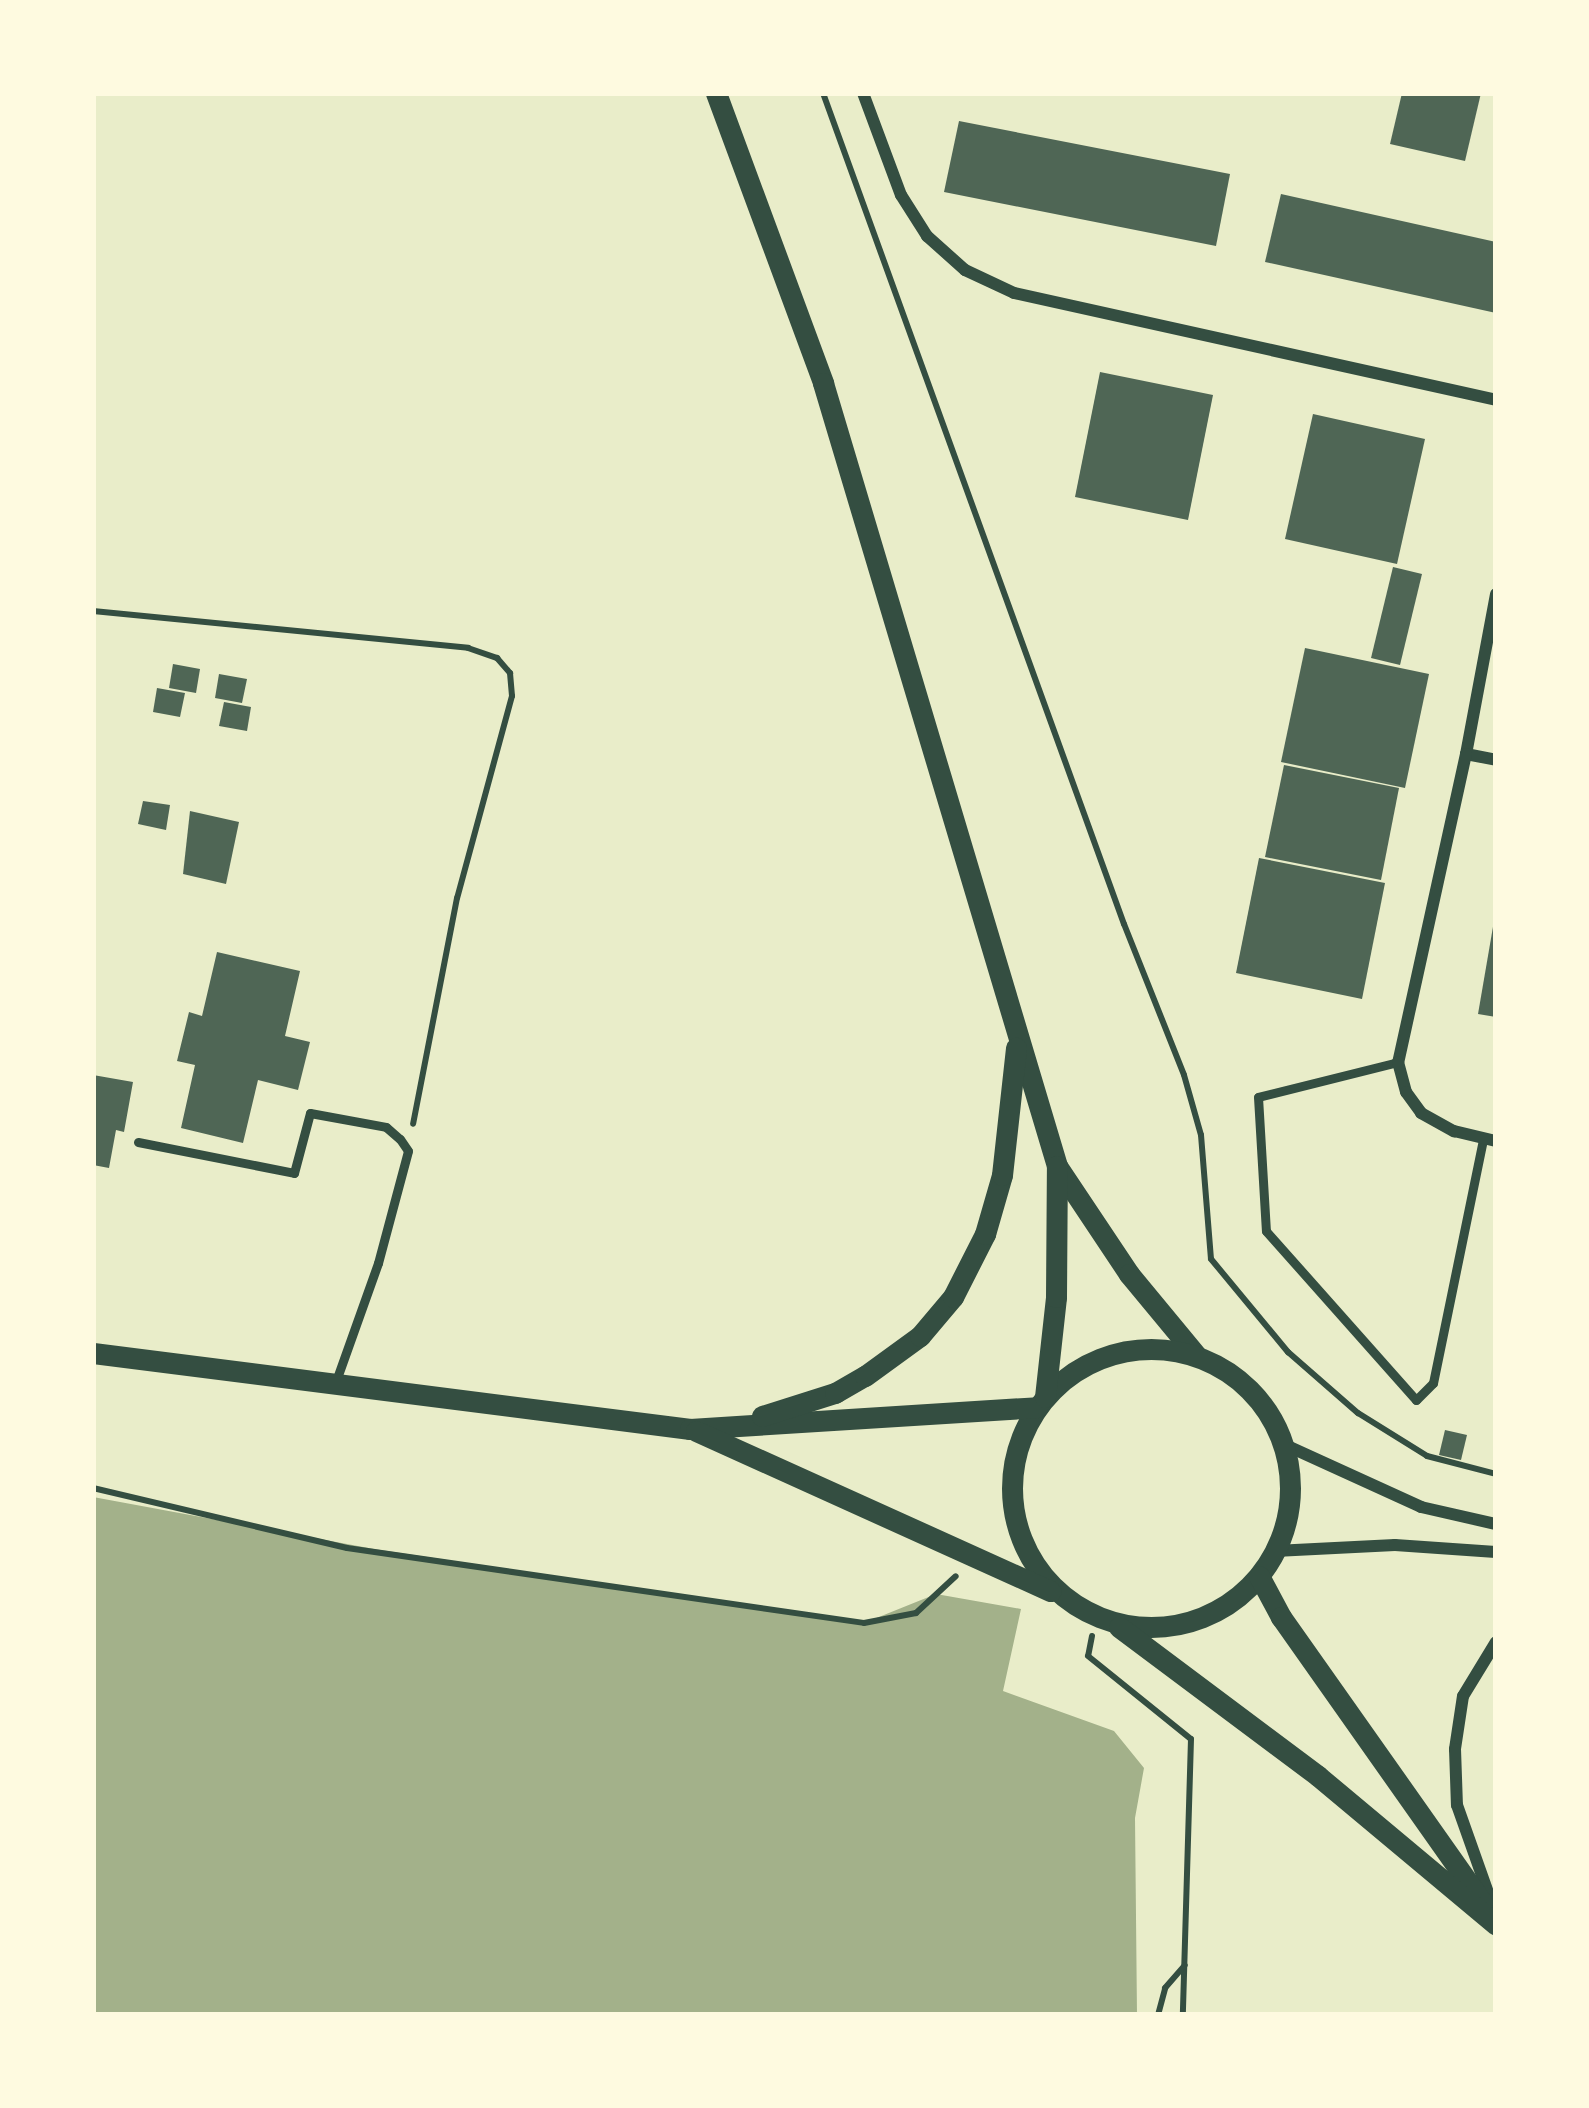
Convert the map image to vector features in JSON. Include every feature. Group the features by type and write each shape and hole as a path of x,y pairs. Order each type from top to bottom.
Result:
{"street":[{"path":"716,93 823,383 1058,1166 1129,1274 1196,1355"},
{"path":"863,93 901,195 927,236 965,270 1031,297 1496,400"},
{"path":"1490,1140 1454,1131 1421,1113 1406,1092 1398,1062 1496,594"},
{"path":"1466,754 1496,760"},
{"path":"690,1429 781,1413 835,1393 895,1358 939,1316 985,1234 1002,1174 1017,1039"},
{"path":"1058,1166 1056,1297 1041,1402 1015,1453 1012,1505 1028,1554 1060,1594"},
{"path":"93,1353 690,1429 1041,1402 1088,1363 1114,1353 1155,1348 1196,1355 1219,1366 1258,1399 1283,1444 1289,1498 1275,1550 1259,1576 1218,1610 1194,1621 1141,1628 1105,1620"},
{"path":"690,1429 1060,1594 1105,1620 1318,1776 1496,1921"},
{"path":"1283,1444 1421,1507 1496,1524"},
{"path":"1275,1550 1395,1545 1496,1552"},
{"path":"1259,1576 1281,1617 1496,1921"},
{"path":"1496,1642 1463,1696 1455,1750 1457,1805 1496,1921"}],"lane":[{"path":"1398,1062 1258,1097 1266,1231 1417,1400 1433,1383 1490,1140"},
{"path":"138,1142 294,1173 310,1113 386,1127 408,1151 378,1263 335,1384"}],"path":[{"path":"824,93 1124,924 1184,1075 1201,1135 1211,1259 1288,1352 1358,1413 1427,1456 1496,1474"},
{"path":"93,610 468,648 497,658 510,673 512,696 457,898 408,1151"},
{"path":"93,1488 347,1548 864,1623 916,1613 976,1557"},
{"path":"1105,1620 1088,1656 1190,1739 1183,2015"},
{"path":"1158,2015 1165,1988 1185,1965"}],"shaded area":[{"path":"93,1497 374,1549 864,1623 936,1594 1021,1609 1003,1691 1114,1731 1144,1768 1135,1818 1137,2015 93,2015"}],"building":[{"path":"1402,93 1481,93 1465,161 1390,144"},
{"path":"959,121 1230,174 1216,246 944,192"},
{"path":"1281,194 1496,242 1496,313 1265,262"},
{"path":"1100,372 1213,395 1188,520 1075,497"},
{"path":"1313,414 1425,439 1397,564 1285,539"},
{"path":"1393,567 1422,574 1400,665 1371,658"},
{"path":"1305,648 1429,674 1405,788 1281,762"},
{"path":"173,664 200,669 196,693 169,688"},
{"path":"219,674 247,679 242,703 215,698"},
{"path":"157,688 185,693 180,717 153,712"},
{"path":"224,702 251,707 247,731 219,726"},
{"path":"1284,765 1399,788 1381,880 1265,857"},
{"path":"143,801 170,805 166,830 138,824"},
{"path":"190,811 239,822 226,884 183,874"},
{"path":"1259,858 1385,883 1362,999 1236,973"},
{"path":"1496,921 1496,1017 1478,1014"},
{"path":"217,952 300,971 285,1036 310,1042 298,1090 258,1080 243,1143 181,1128 195,1065 177,1061 189,1012 202,1016"},
{"path":"93,1075 133,1082 124,1132 116,1130 109,1168 93,1165"},
{"path":"1445,1430 1467,1435 1461,1460 1439,1455"}]}
